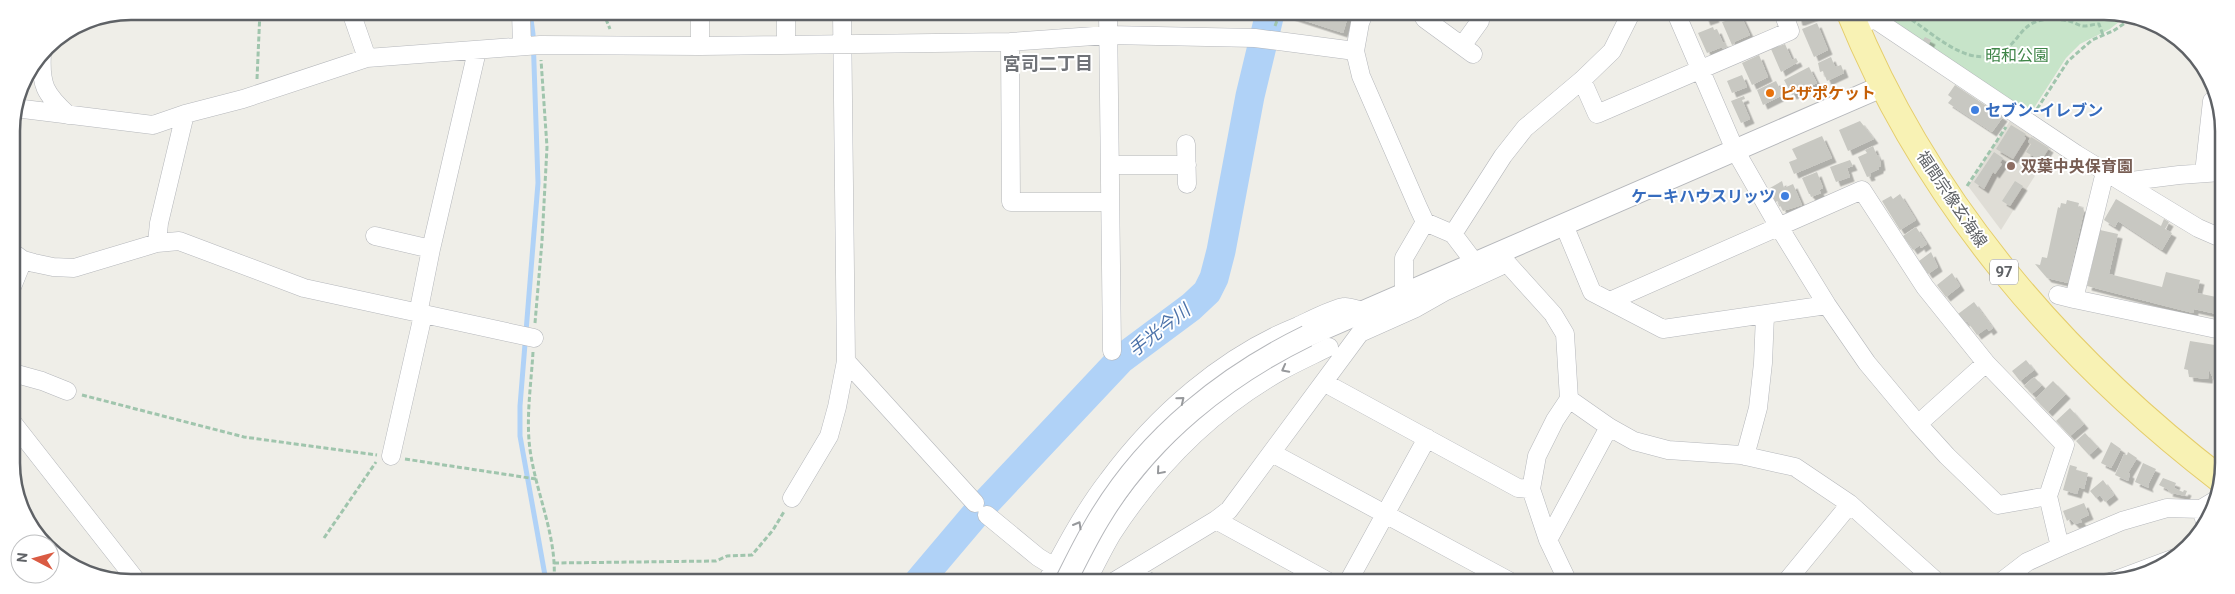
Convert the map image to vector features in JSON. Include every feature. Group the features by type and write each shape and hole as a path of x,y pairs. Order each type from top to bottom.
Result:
{"main road":[{"name":"福間宗像玄海線","path":"1865,20 1882,86 1920,154 1994,260 2032,305 2110,387 2214,475"}],"street":[{"path":"354,20 367,58"},
{"path":"523,20 531,46"},
{"path":"700,20 700,46"},
{"path":"786,20 786,44"},
{"path":"792,498 829,436 846,361 842,20"},
{"path":"1108,20 1112,351"},
{"path":"1361,20 1355,51 1361,76 1424,222 1453,234 1475,264"},
{"path":"1428,20 1467,50 1480,21"},
{"path":"1453,234 1503,156 1526,128 1582,80 1612,51 1628,20"},
{"path":"1679,20 1735,150 1778,227 1827,305 1867,363 1947,456 1998,505 2048,496"},
{"path":"1582,80 1597,114 1790,31 1786,20"},
{"path":"1869,20 2105,172 2198,228 2215,235"},
{"path":"22,109 153,126 185,114 256,95 367,58 531,46 1010,42 1108,35 1262,40 1355,51"},
{"path":"1010,42 1011,202 1110,202"},
{"path":"391,456 421,314 431,249 477,51"},
{"path":"41,65 41,73 50,99 68,115"},
{"path":"1127,574 1216,520 1229,510 1338,366 1360,333 1416,308 1564,225 1882,86"},
{"path":"2204,173 2212,104"},
{"path":"157,243 159,224 185,114"},
{"path":"1186,144 1187,184"},
{"path":"1110,165 1187,165"},
{"path":"2105,172 2066,297 2215,329"},
{"path":"2123,182 2215,172"},
{"path":"1610,301 1862,190 1925,287 1986,363 2064,445 2048,496 2060,546"},
{"path":"1404,294 1404,258 1424,222"},
{"path":"1564,225 1592,292 1663,328 1827,305"},
{"path":"375,236 431,249"},
{"path":"20,257 53,267 74,268 157,243 169,240 180,241 304,288 534,338"},
{"path":"1091,574 1112,536 1137,498 1180,448 1214,417 1249,391 1281,371 1319,337 1362,311 1475,264 1504,257"},
{"path":"1504,257 1553,314 1565,334 1568,399 1537,456 1532,489 1548,540 1564,574"},
{"path":"1057,574 1081,520 1107,480 1137,444 1176,404 1220,370 1271,337 1344,307 1362,311"},
{"path":"1745,456 1758,408 1763,363 1765,315"},
{"path":"1319,337 1338,366"},
{"path":"1058,574 1128,476 1160,440 1206,399 1238,374 1276,351 1319,337"},
{"path":"846,361 981,509 1038,557 1053,574"},
{"path":"1918,424 1986,363"},
{"path":"20,376 42,381 67,391"},
{"path":"1325,383 1518,488 1532,489"},
{"path":"1568,399 1609,428 1634,441 1668,450 1745,456 1795,467 1850,504 1928,574"},
{"path":"1548,540 1609,428"},
{"path":"20,432 131,574"},
{"path":"1352,574 1427,438"},
{"path":"1272,453 1496,574"},
{"path":"1793,574 1850,504"},
{"path":"2011,574 2027,562 2060,546 2122,521 2167,508 2201,517"},
{"path":"1216,520 1314,574"},
{"path":"1130,572 1134,574"}],"path":[{"path":"256,95 260,20"},
{"path":"1912,20 1960,52 1975,57 1996,55 2009,47 2019,34 2034,22 2044,20"},
{"path":"2059,20 2084,26 2099,24 2103,36"},
{"path":"1962,192 2068,61 2092,40 2113,31 2126,22"},
{"path":"531,46 546,147 542,241 528,419 536,479 554,549 554,574"},
{"path":"67,391 244,437 300,443 358,454 381,456 324,538"},
{"path":"391,456 536,479"},
{"path":"554,563 716,561 727,556 752,555 773,530 792,498"}],"shaded area":[{"name":"双葉中央保育園","path":"2011,119 2053,147 2001,230 1968,186"}],"green space":[{"name":"昭和公園","path":"1891,20 2120,21 2110,29 2080,44 2066,58 2030,114"}],"building":[{"path":"1303,20 1347,20 1343,33"},
{"path":"1743,20 1750,35 1734,42 1735,44 1732,45 1722,22"},
{"path":"1817,23 1828,50 1814,57 1802,29"},
{"path":"1713,27 1714,30 1717,29 1723,43 1725,42 1727,47 1707,53 1698,33"},
{"path":"1925,37 1931,40 1929,44 1923,40"},
{"path":"1785,44 1792,60 1796,58 1798,62 1781,72 1771,49"},
{"path":"1759,55 1768,77 1752,85 1742,63"},
{"path":"1831,57 1835,67 1841,65 1844,73 1827,81 1823,71 1820,72 1818,63"},
{"path":"1809,67 1817,83 1792,95 1784,80"},
{"path":"1742,75 1747,87 1732,93 1727,81"},
{"name":"ピザポケット","path":"1776,81 1783,95 1763,105 1757,90"},
{"name":"セブン-イレブン","path":"1955,85 2003,117 1992,132 1948,103 1952,98 1948,95"},
{"path":"1744,96 1745,99 1742,100 1750,119 1741,123 1731,101"},
{"path":"1860,121 1874,139 1848,151 1839,130"},
{"path":"2011,125 2026,134 2024,136 2026,138 2013,159 1996,149"},
{"path":"1822,136 1832,158 1794,174 1789,162 1797,159 1792,149"},
{"path":"2031,137 2049,148 2041,161 2026,152 2031,144 2028,142"},
{"path":"1873,146 1877,156 1879,155 1881,166 1870,173 1871,176 1867,177 1858,157 1867,153 1865,150"},
{"path":"1994,152 2003,158 2000,163 2002,164 1995,174 1993,172 1984,189 1974,182"},
{"path":"1850,160 1853,166 1847,168 1850,177 1836,182 1830,167"},
{"path":"1817,172 1823,188 1819,190 1821,193 1811,197 1802,178"},
{"name":"ケーキハウスリッツ","path":"1782,181 1784,188 1793,184 1802,205 1783,211 1778,201 1775,202 1770,188"},
{"path":"2015,181 2023,186 2010,206 2002,201"},
{"path":"1900,194 1916,220 1900,230 1882,201 1891,196 1893,199"},
{"path":"2116,199 2161,226 2164,219 2169,222 2165,229 2172,233 2162,250 2118,221 2115,227 2104,220"},
{"path":"2067,200 2079,203 2078,207 2083,208 2084,211 2068,283 2047,278 2035,264 2040,265 2042,257 2047,258 2058,207 2060,208 2061,203 2066,204"},
{"path":"1916,227 1927,244 1921,248 1920,245 1913,250 1903,236"},
{"path":"2100,230 2118,234 2109,274 2162,287 2166,272 2200,280 2197,293 2215,297 2215,314 2194,309 2193,313 2087,286"},
{"path":"1931,252 1938,267 1928,274 1919,261"},
{"path":"1952,273 1960,286 1946,297 1937,285"},
{"path":"1974,302 1993,328 1989,331 1987,328 1977,335 1967,321 1965,322 1958,314"},
{"path":"2190,341 2215,345 2215,381 2209,369 2208,379 2189,377 2188,370 2184,369"},
{"path":"2026,360 2034,370 2020,381 2012,371"},
{"path":"2034,377 2042,385 2032,394 2024,386"},
{"path":"2053,381 2066,394 2048,412 2035,399"},
{"path":"2070,408 2084,424 2070,436 2056,421"},
{"path":"2085,433 2098,447 2089,455 2076,441"},
{"path":"2111,442 2121,449 2111,468 2101,463"},
{"path":"2128,452 2137,458 2128,473 2130,474 2128,481 2115,475 2124,454 2127,455"},
{"path":"2143,463 2156,469 2148,485 2149,488 2135,482"},
{"path":"2070,465 2077,467 2076,470 2088,473 2084,489 2079,487 2077,494 2063,490"},
{"path":"2163,478 2176,483 2174,488 2183,492 2184,490 2187,491 2185,496 2168,492 2169,490 2159,485"},
{"path":"2103,480 2114,495 2105,502 2100,495 2096,498 2090,491"},
{"path":"2084,503 2089,515 2080,519 2082,522 2075,524 2070,519 2067,521 2063,511"}],"waterway":[{"path":"531,20 538,183 520,406 520,436 545,574"},
{"name":"手光今川","path":"925,574 980,509 1121,359 1191,307 1207,292 1214,278 1221,251 1250,96 1268,20"}],"place":[{"name":"ピザポケット","path":"1770,93"},
{"name":"セブン-イレブン","path":"1975,110"},
{"name":"双葉中央保育園","path":"2011,166"},
{"name":"ケーキハウスリッツ","path":"1785,196"}],"district":[{"name":"宮司二丁目","path":"1048,63"}]}
